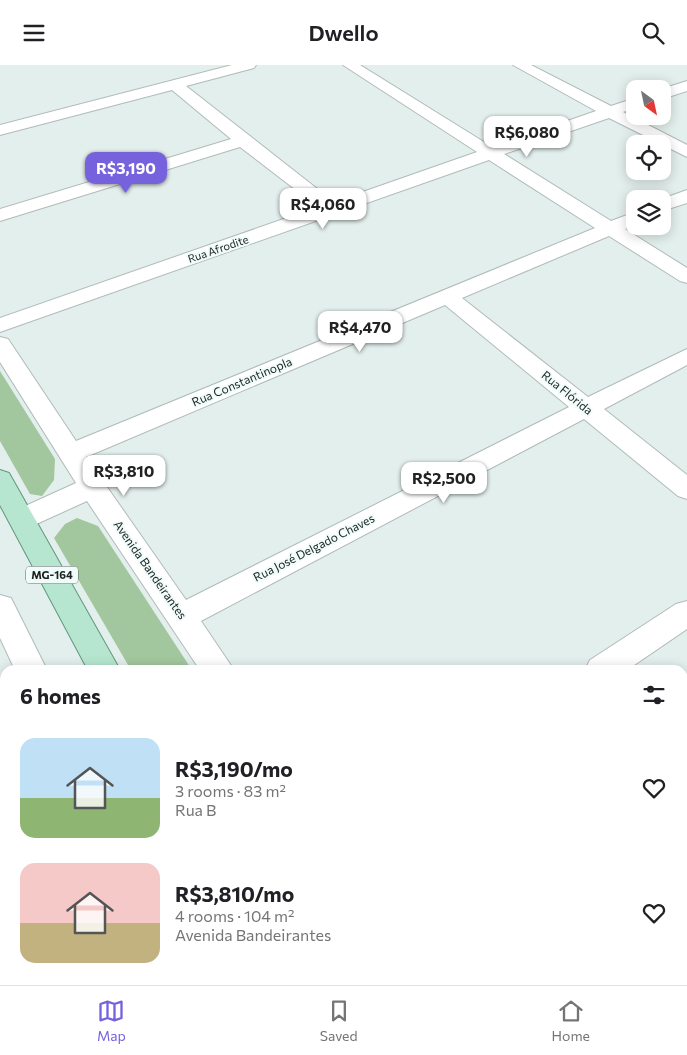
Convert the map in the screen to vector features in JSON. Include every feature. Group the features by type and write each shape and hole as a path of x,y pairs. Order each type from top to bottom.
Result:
{"main road":[{"name":"MG-164","path":"0,480 101,665"}],"street":[{"path":"0,130 249,65"},
{"path":"350,65 687,277"},
{"path":"520,65 687,152"},
{"path":"174,85 332,209"},
{"path":"671,91 687,86"},
{"name":"Rua Afrodite","path":"0,325 626,106"},
{"path":"0,215 243,141"},
{"path":"671,202 687,196"},
{"name":"Rua Constantinopla","path":"71,453 626,222"},
{"name":"Rua Flórida","path":"447,296 687,489"},
{"name":"Avenida Bandeirantes","path":"0,344 93,487 215,665"},
{"name":"Rua José Delgado Chaves","path":"182,616 687,356"},
{"path":"22,519 93,487"},
{"path":"0,607 29,665"},
{"path":"609,665 687,613"}],"green space":[{"path":"0,371 55,459 54,480 42,496 30,494 0,441"},
{"path":"77,518 98,526 189,665 128,665 54,538 65,524"}]}
